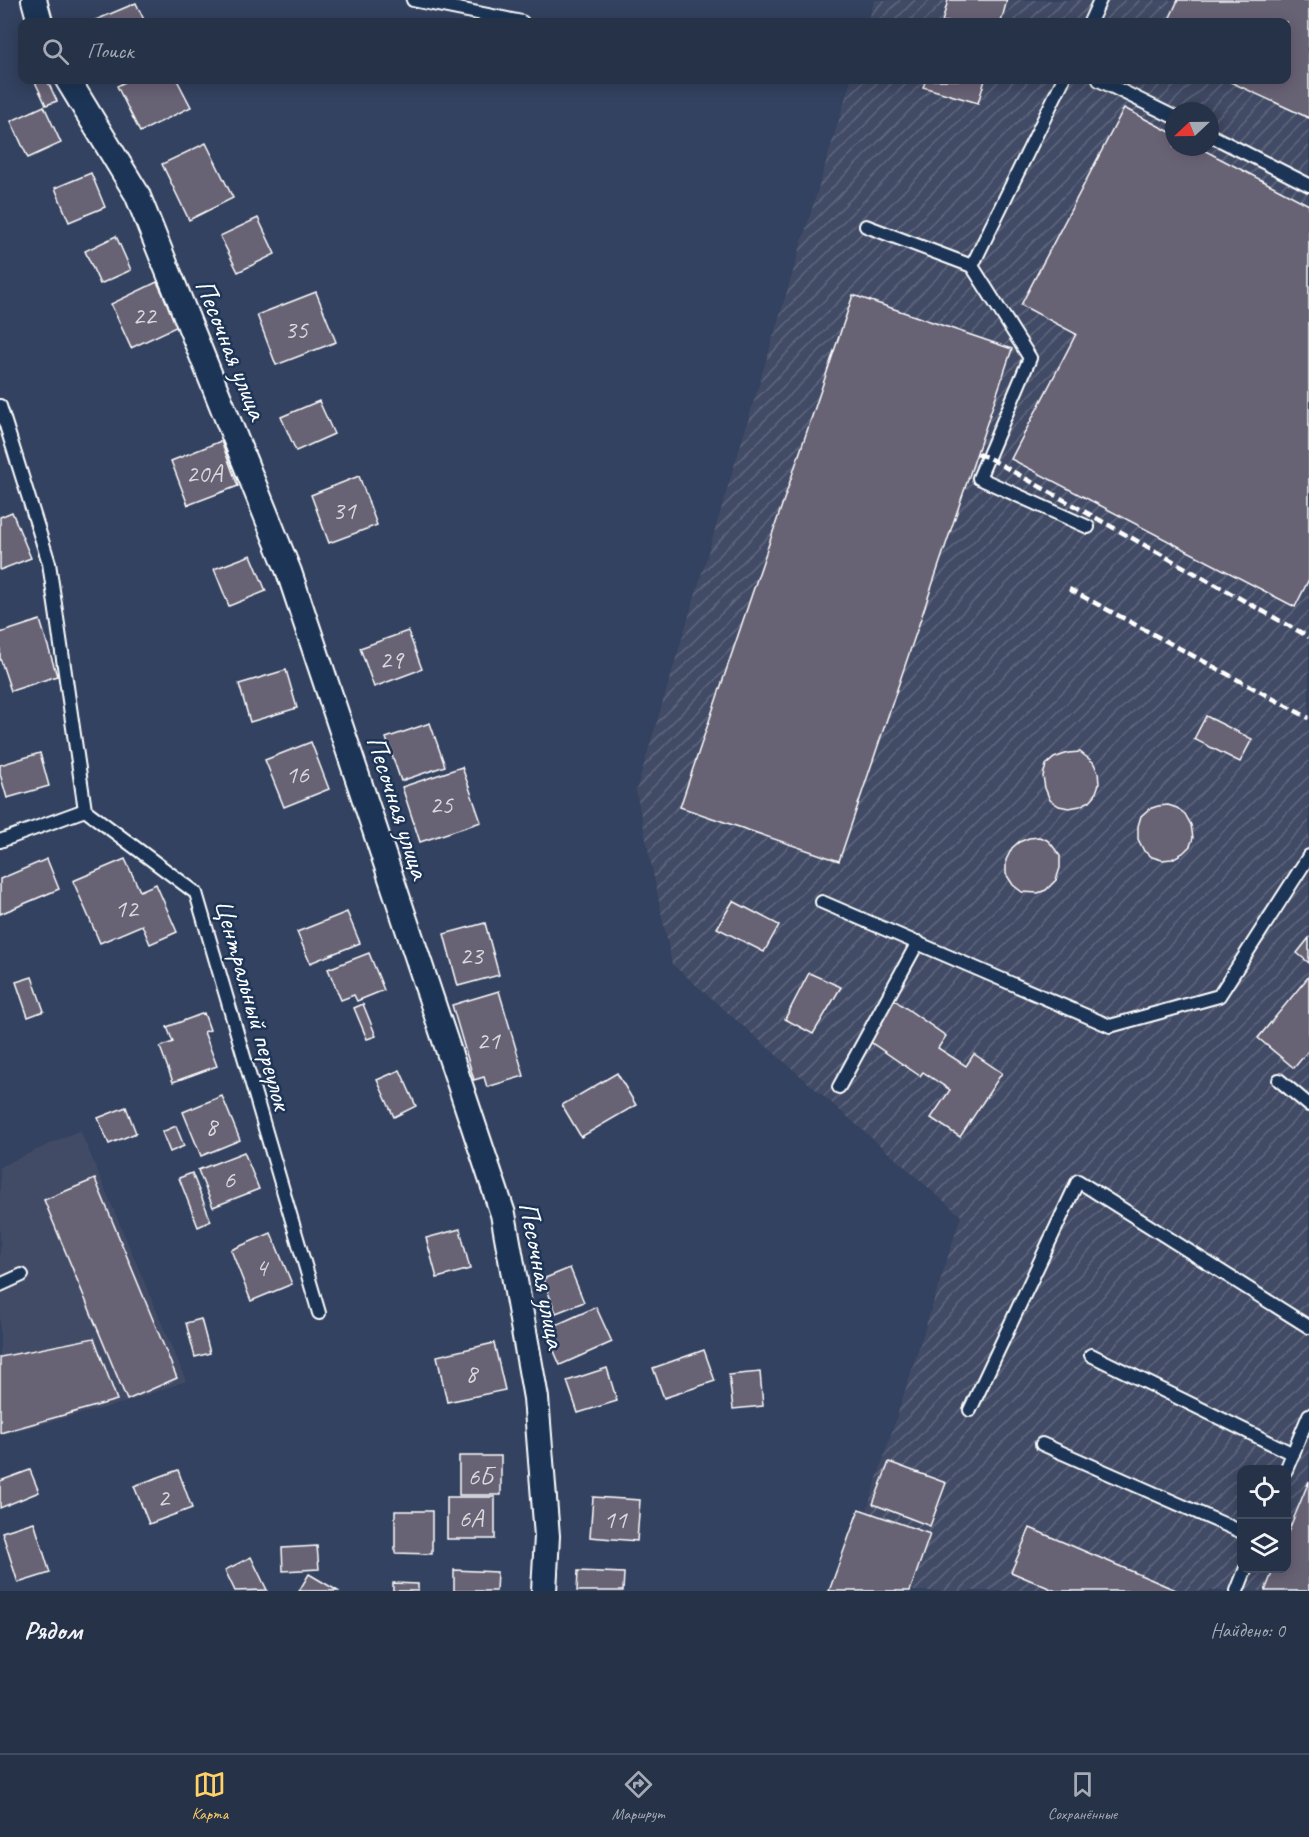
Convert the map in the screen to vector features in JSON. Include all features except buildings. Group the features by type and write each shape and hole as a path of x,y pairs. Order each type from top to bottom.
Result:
{"street":[{"path":"34,0 39,18"},
{"name":"Песочная улица","path":"70,84 137,194 289,572 503,1214 536,1398 547,1536 544,1591"}],"lane":[{"path":"413,0 502,18"},
{"path":"1092,18 1100,0"},
{"path":"972,266 1061,84"},
{"path":"1107,84 1165,113"},
{"path":"1219,140 1309,185"},
{"path":"866,226 972,266 1030,358 979,478 1088,527"},
{"path":"0,406 49,563 85,810 0,841"},
{"name":"Центральный переулок","path":"85,810 196,893 319,1313"},
{"path":"822,902 1110,1026 1219,996 1309,856"},
{"path":"839,1087 918,942"},
{"path":"1279,1080 1309,1105"},
{"path":"970,1410 1078,1181 1309,1327"},
{"path":"0,1285 22,1275"},
{"path":"1091,1355 1293,1454"},
{"path":"1289,1465 1309,1415"},
{"path":"1042,1444 1237,1530"},
{"path":"1237,1591 1244,1573"}],"shaded area":[{"path":"875,0 1309,0 1309,1591 841,1591 961,1216 672,964 636,791 850,84 1291,84 1291,18 869,18"},
{"path":"80,1130 186,1381 127,1402 0,1435 0,1167"}],"railway":[{"path":"977,454 987,457 1309,637"},
{"path":"1069,589 1309,718"}]}
